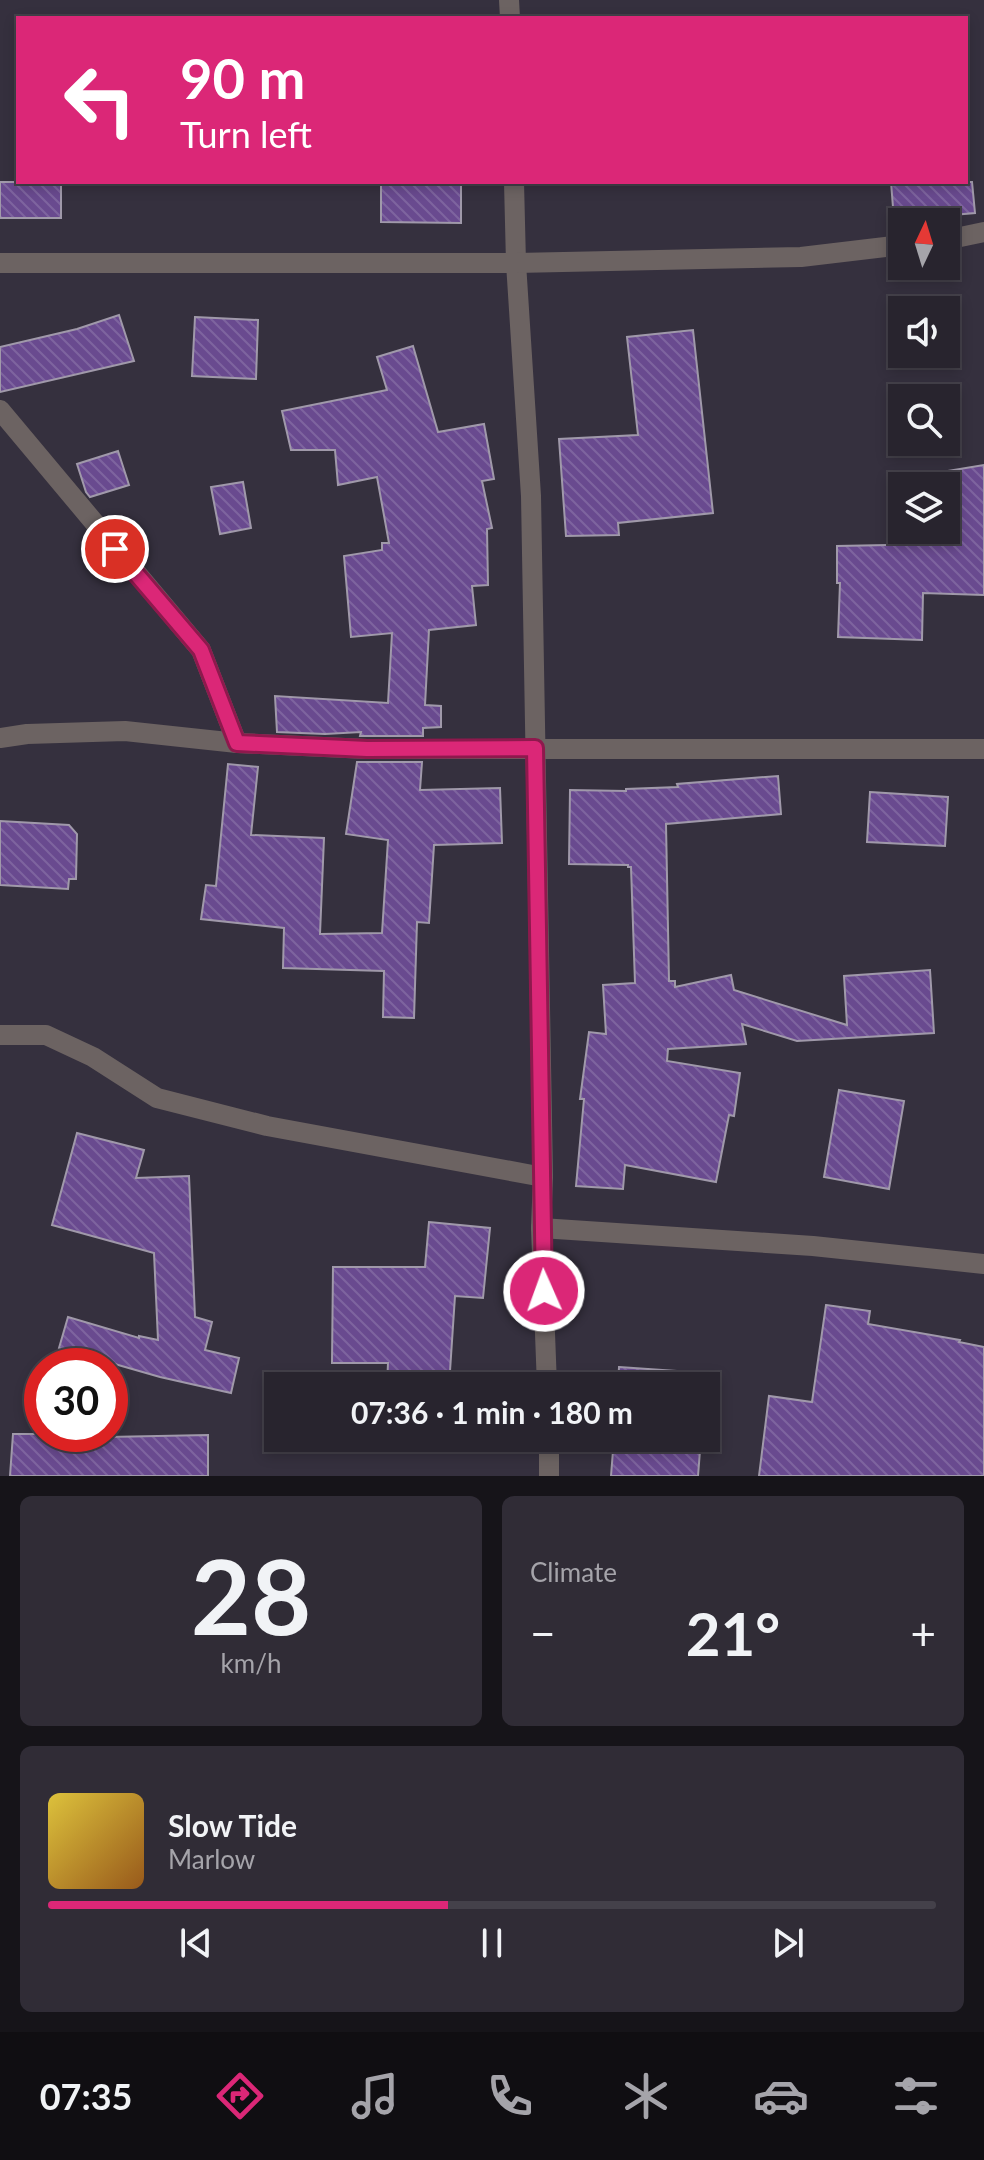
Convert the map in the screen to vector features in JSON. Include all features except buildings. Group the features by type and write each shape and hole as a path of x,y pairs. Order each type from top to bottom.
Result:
{"street":[{"path":"514,184 531,496 543,1177 541,1228 546,1372"},
{"path":"960,237 984,232"},
{"path":"0,263 516,263 801,257 888,247"},
{"path":"0,410 201,650 237,743"},
{"path":"0,738 27,734 125,731 237,743 367,749 984,749"},
{"path":"0,1035 46,1035 93,1057 157,1098 267,1126 543,1177"},
{"path":"541,1228 813,1246 984,1264"},
{"path":"549,1452 549,1476"}],"route":[{"path":"115,549 201,650 237,743 367,749 535,748 544,1291"}]}
